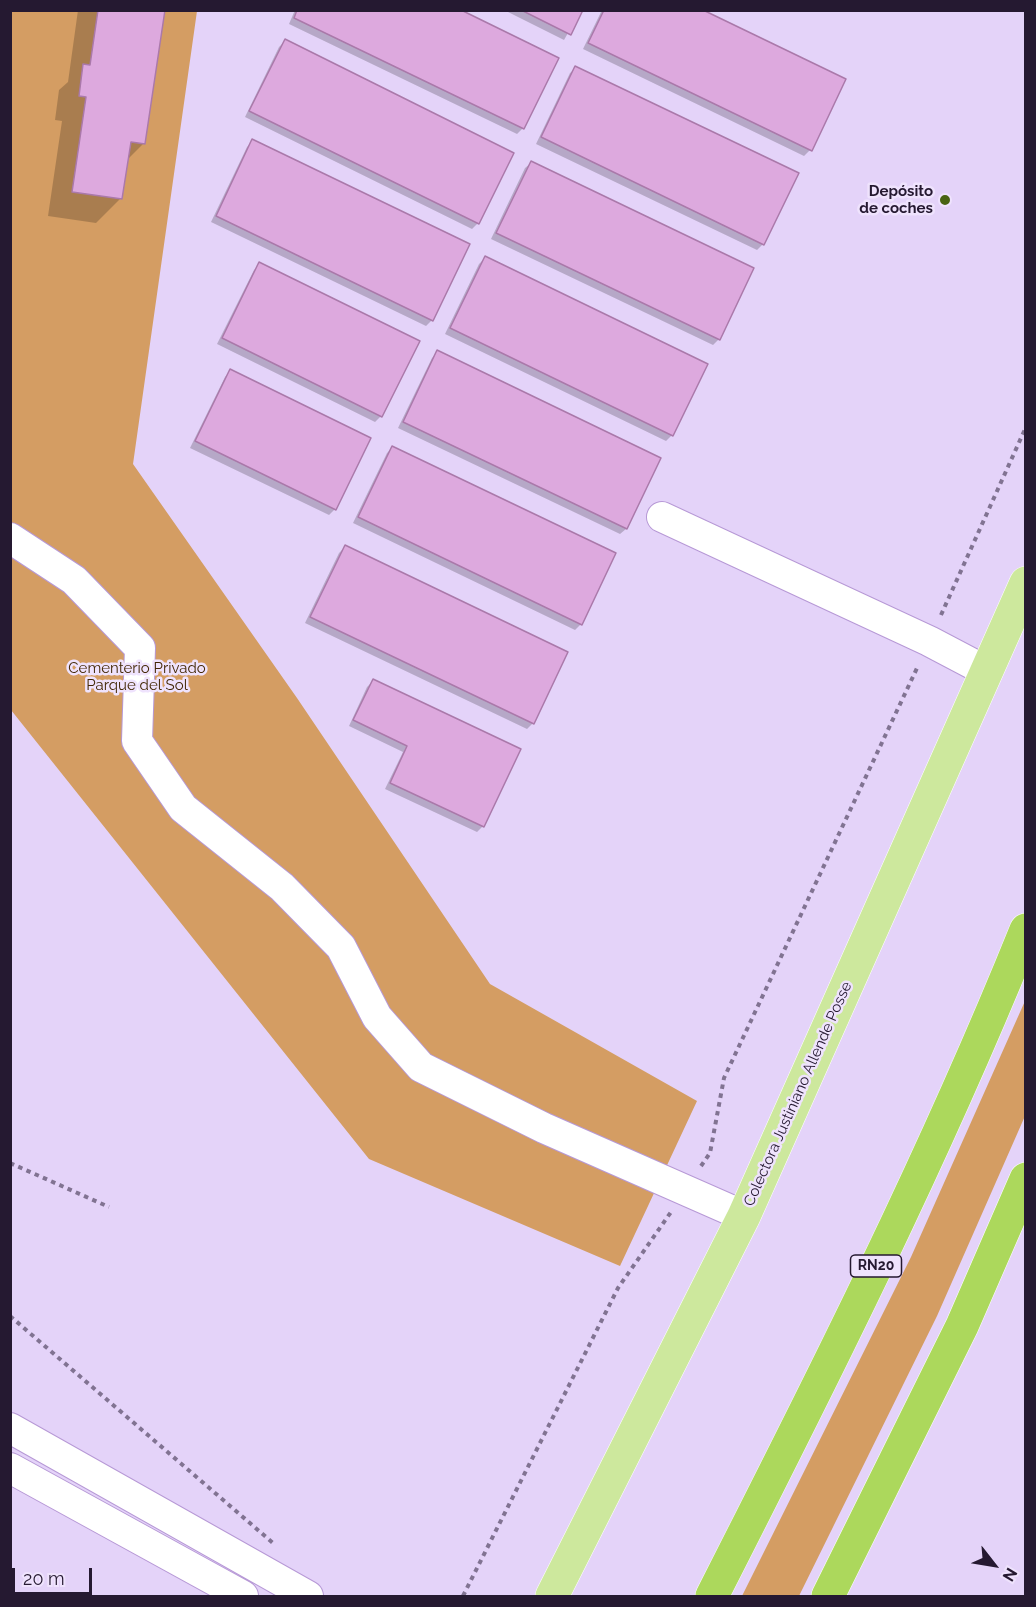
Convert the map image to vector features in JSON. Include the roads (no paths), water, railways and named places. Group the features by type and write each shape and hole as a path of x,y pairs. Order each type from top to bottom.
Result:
{"highway":[{"name":"RN20","path":"712,1596 857,1307 945,1119 1026,930"},
{"path":"828,1596 964,1320 1026,1179"}],"main road":[{"name":"Colectora Justiniano Allende Posse","path":"552,1596 744,1216 1026,583"}],"street":[{"path":"662,517 929,640 986,671"},
{"path":"10,538 74,580 140,648 137,741 183,808 282,887 341,947 377,1017 421,1067 544,1128 744,1216"},
{"path":"964,1320 1026,1198"},
{"path":"10,1428 308,1596"},
{"path":"10,1468 243,1596"}],"place":[{"name":"Depósito de coches","path":"945,200"}],"park label":[{"name":"Cementerio Privado Parque del Sol","path":"137,676"}]}
